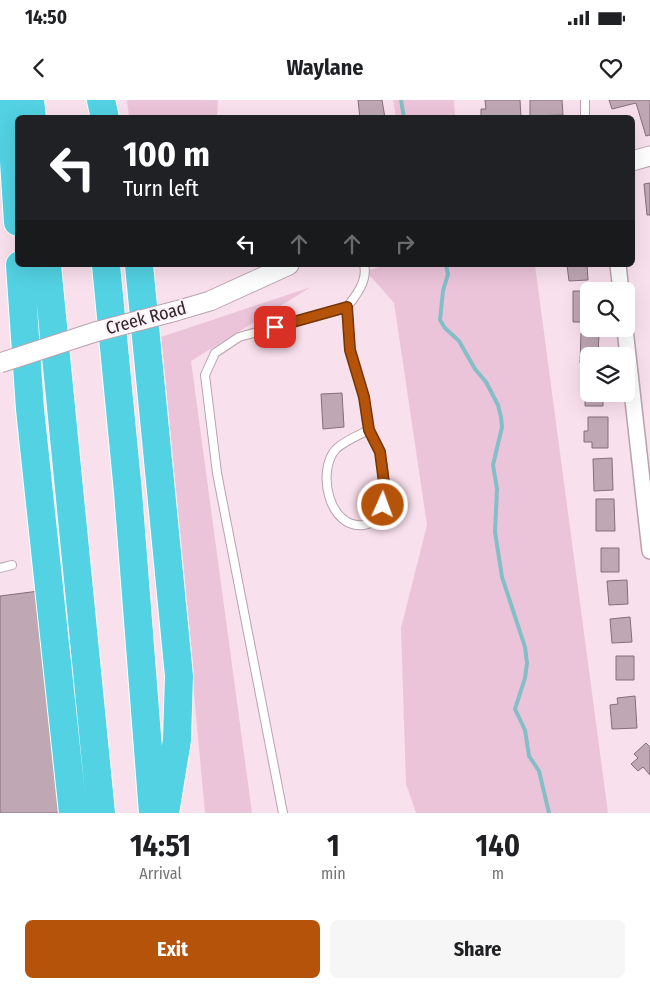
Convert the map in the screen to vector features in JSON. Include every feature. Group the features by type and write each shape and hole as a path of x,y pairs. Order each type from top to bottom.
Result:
{"highway":[{"path":"10,100 15,176"},
{"path":"30,100 32,115"},
{"path":"89,100 91,115"},
{"path":"101,100 104,115"},
{"path":"20,267 30,409 73,813"},
{"path":"47,267 100,813"},
{"path":"106,267 128,492 153,813"},
{"path":"139,267 177,647 178,712 173,770 165,813"}],"street":[{"path":"635,160 650,156"},
{"name":"Creek Road","path":"0,363 86,335 210,301 285,267"},
{"path":"618,267 620,282"},
{"path":"626,337 650,550"}],"lane":[{"path":"585,100 585,115"},
{"path":"365,267 366,271 361,285 347,307 350,350 364,397 369,430 380,452 384,483 383,505 377,518 366,525 354,524 344,521 332,504 328,488 327,468 336,450 369,430"},
{"path":"283,813 217,473 205,375 215,353 239,337 347,307"},
{"path":"0,568 12,565"}],"shaded area":[{"path":"127,100 218,100 217,115 129,115"},
{"path":"393,100 454,100 455,115 396,115"},
{"path":"379,267 535,267 608,813 416,813 406,784 401,628 427,525 394,303 366,271"},
{"path":"311,287 191,361 252,813 205,813 161,337"}],"building":[{"path":"358,100 382,100 384,115 360,115"},
{"path":"485,100 520,100 521,115 481,115 481,109 486,109"},
{"path":"530,100 562,100 563,115 530,115"},
{"path":"609,100 650,100 650,135 646,136 636,103 612,109"},
{"path":"650,183 650,215 647,215 644,184"},
{"path":"567,267 587,267 588,280 569,281"},
{"path":"573,291 580,291 580,322 573,322"},
{"path":"581,337 599,337 598,347 581,347"},
{"path":"342,393 344,427 323,429 321,394"},
{"path":"585,402 603,402 603,406 585,406"},
{"path":"588,417 608,417 608,448 592,448 592,442 584,442 584,431 588,431"},
{"path":"612,458 613,490 594,491 593,459"},
{"path":"596,499 614,499 615,531 596,531"},
{"path":"601,548 619,548 619,572 601,572"},
{"path":"627,580 628,604 609,605 607,581"},
{"path":"39,591 63,813 0,813 0,596"},
{"path":"630,617 632,642 612,643 610,619"},
{"path":"616,656 634,656 634,680 616,680"},
{"path":"635,696 637,728 612,729 610,705 618,704 617,698"},
{"path":"646,743 650,747 650,775 643,767 638,771 631,764 638,758 634,754"}],"waterway":[{"path":"401,100 404,115"},
{"path":"446,267 448,274 443,291 440,320 445,328 459,341 475,369 486,382 498,405 501,417 502,427 493,465 497,489 495,532 502,577 525,647 527,663 525,678 515,709 525,730 529,756 539,771 549,813"}],"route":[{"path":"275,327 347,307 350,350 364,397 369,430 380,452 384,483 383,505"}]}
